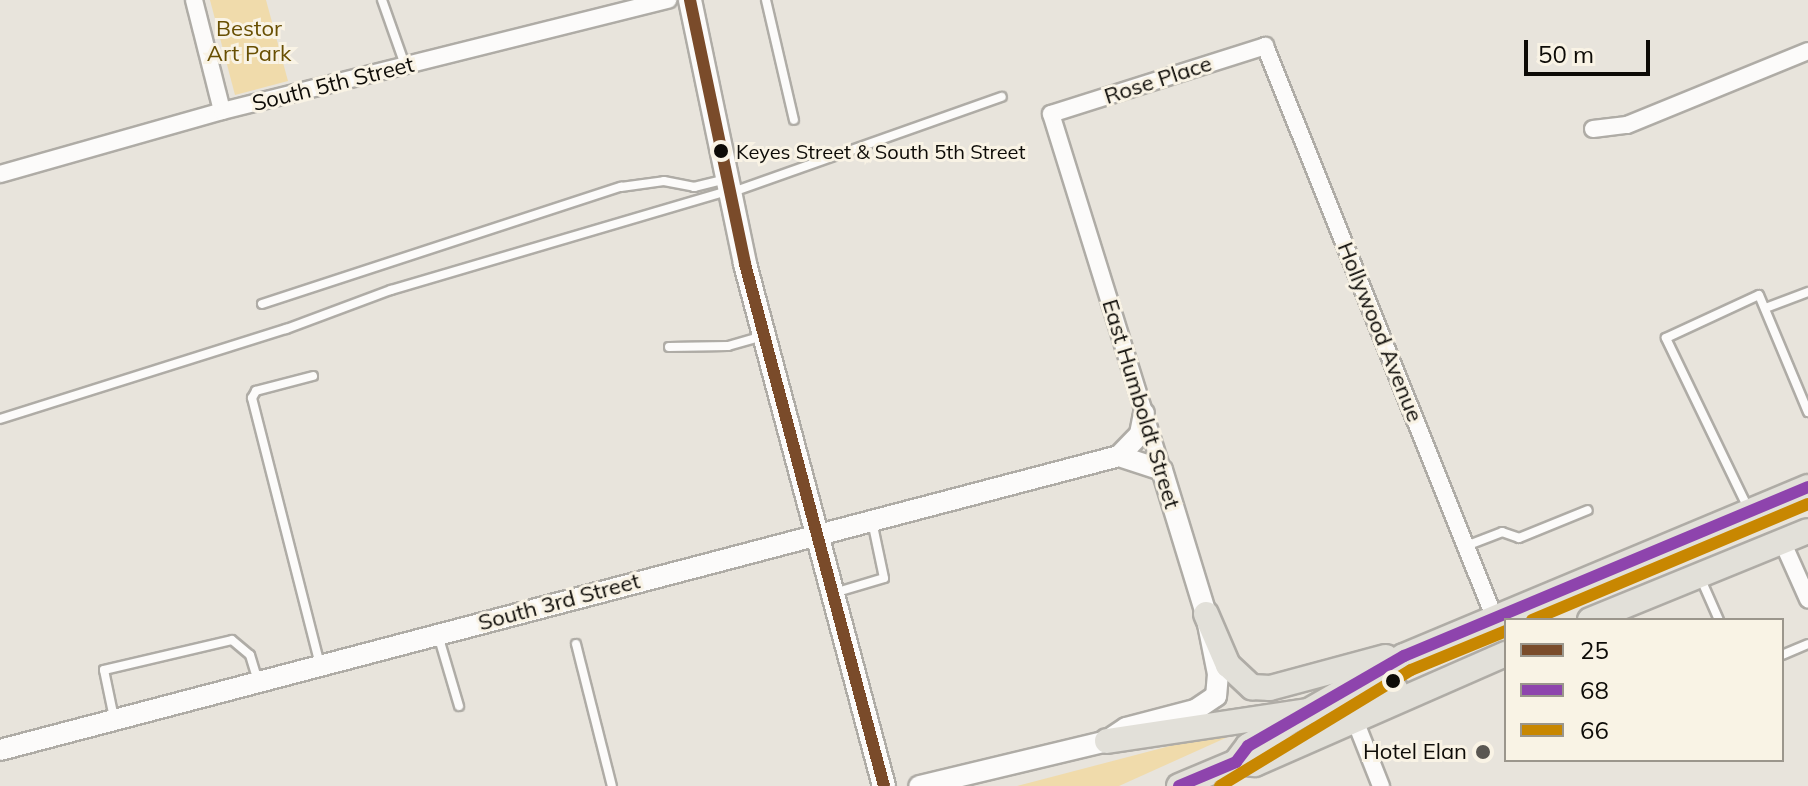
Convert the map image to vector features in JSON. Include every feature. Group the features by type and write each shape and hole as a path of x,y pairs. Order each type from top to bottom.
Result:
{"main road":[{"path":"690,0 764,336 830,594 884,786"},
{"path":"1236,762 1248,746 1404,656 1808,487"},
{"path":"1595,618 1808,531"},
{"path":"1206,614 1228,665 1252,687 1270,688 1404,656"},
{"path":"1179,786 1236,762 1255,764 1356,723 1444,679 1504,655"},
{"path":"1107,741 1302,714 1355,704 1419,679 1444,679"}],"street":[{"path":"194,0 222,111"},
{"name":"South 5th Street","path":"0,174 222,111 668,0"},
{"name":"Rose Place","path":"1051,114 1265,46"},
{"name":"Hollywood Avenue","path":"1265,46 1495,619"},
{"path":"1593,129 1627,125 1808,51"},
{"name":"East Humboldt Street","path":"1051,114 1206,614 1218,674 1216,696 1195,710 1126,728 1107,741"},
{"path":"1119,456 1140,434 1144,413"},
{"path":"1119,456 1136,457 1162,470"},
{"name":"South 3rd Street","path":"0,750 1119,456"},
{"path":"1782,541 1808,599"},
{"path":"1356,723 1381,786"},
{"path":"919,786 1107,741"}],"lane":[{"path":"382,0 405,66"},
{"path":"766,0 794,120"},
{"path":"0,419 286,329 391,290 732,186 1002,97"},
{"path":"262,304 621,187 664,181 694,187 732,186"},
{"path":"1768,307 1808,292"},
{"path":"1749,512 1666,338 1759,295 1768,307 1808,412"},
{"path":"669,347 728,346 764,336"},
{"path":"313,376 256,391 252,398 321,665"},
{"path":"1465,546 1502,532 1519,538 1588,510"},
{"path":"830,594 884,578 872,519"},
{"path":"1699,575 1718,618"},
{"path":"438,634 459,706"},
{"path":"115,720 104,670 232,640 250,655 258,682"},
{"path":"576,644 612,786"},
{"path":"1784,654 1808,644"}],"green space":[{"name":"Bestor Art Park","path":"210,0 266,0 288,81 235,95"},
{"path":"1241,731 1119,786 1017,786 1189,741"}],"transit line":[{"name":"25","path":"690,0 745,264 884,786"},
{"name":"68","path":"1179,786 1236,762 1248,746 1404,656 1808,487"},
{"name":"66","path":"1537,618 1808,504"},
{"name":"66","path":"1220,786 1411,670 1504,632"}],"place":[{"name":"Keyes Street & South 5th Street","path":"721,151"},
{"name":"Hotel Elan","path":"1483,752"}]}
